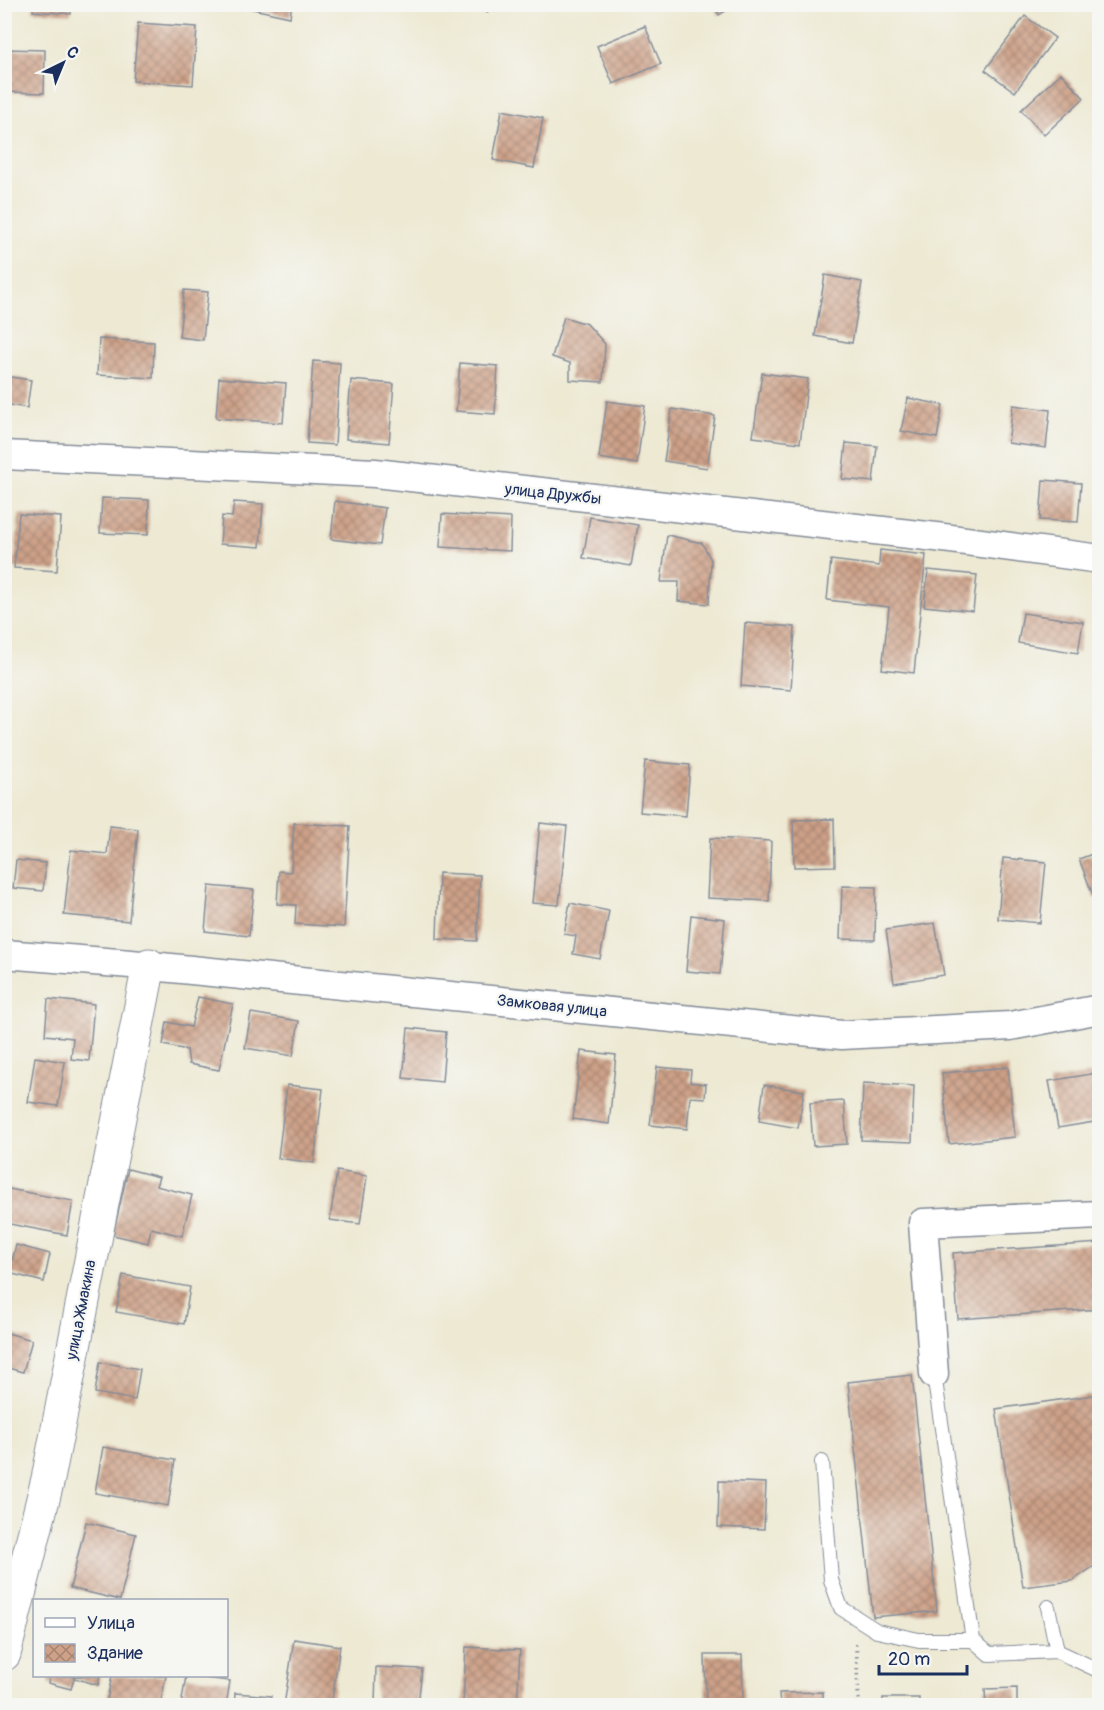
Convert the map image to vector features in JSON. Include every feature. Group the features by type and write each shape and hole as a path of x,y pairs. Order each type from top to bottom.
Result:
{"street":[{"name":"улица Дружбы","path":"4,455 375,473 936,537 1100,559"},
{"name":"Замковая улица","path":"4,954 149,966 842,1035 1010,1026 1100,1009"},
{"name":"улица Жмакина","path":"4,1654 48,1479 149,966"},
{"path":"934,1374 923,1223 1100,1215"}],"lane":[{"path":"934,1374 973,1640 988,1654 1058,1651 1100,1671"},
{"path":"822,1462 831,1580 841,1608 877,1631 919,1640 973,1640"},
{"path":"1048,1607 1058,1651"}],"path":[{"path":"854,1616 859,1706"}],"building":[{"path":"34,4 71,4 71,14 33,11"},
{"path":"249,4 292,4 290,17 248,8"},
{"path":"443,4 489,4 488,12"},
{"path":"713,4 737,4 719,15"},
{"path":"1025,16 1055,38 1015,92 985,70"},
{"path":"138,23 197,27 193,85 133,81"},
{"path":"645,26 661,64 613,84 597,46"},
{"path":"5,49 45,50 44,93 4,92"},
{"path":"1061,73 1084,98 1044,135 1021,110"},
{"path":"502,110 543,118 534,168 493,160"},
{"path":"825,275 862,282 852,343 815,336"},
{"path":"184,290 208,292 203,340 179,337"},
{"path":"564,317 587,324 605,344 603,382 570,380 570,363 552,357"},
{"path":"99,339 154,342 153,378 97,375"},
{"path":"313,361 340,363 335,445 307,443"},
{"path":"460,363 498,366 495,414 456,411"},
{"path":"762,373 808,379 800,443 753,437"},
{"path":"4,376 31,380 27,408 4,404"},
{"path":"219,378 286,383 283,423 216,418"},
{"path":"351,380 394,384 389,443 346,439"},
{"path":"908,398 943,405 937,438 901,431"},
{"path":"607,401 645,406 637,464 599,458"},
{"path":"1013,405 1050,410 1046,448 1008,443"},
{"path":"672,409 715,416 707,468 664,461"},
{"path":"846,443 877,446 873,482 842,479"},
{"path":"1043,480 1081,483 1078,522 1040,520"},
{"path":"102,498 149,500 148,535 100,533"},
{"path":"335,501 385,508 380,545 331,539"},
{"path":"234,502 263,504 260,547 220,544 222,516 232,517"},
{"path":"19,514 61,517 57,571 14,568"},
{"path":"442,514 511,518 510,551 440,547"},
{"path":"590,517 638,525 631,566 583,558"},
{"path":"667,535 702,543 711,560 709,604 678,601 679,582 661,582"},
{"path":"880,550 926,555 914,673 882,669 889,607 827,600 831,560 879,566"},
{"path":"928,570 977,575 973,611 924,606"},
{"path":"1023,613 1083,622 1078,653 1018,643"},
{"path":"745,623 795,627 791,690 741,686"},
{"path":"5,748 10,748 7,790 5,790"},
{"path":"645,761 690,765 686,816 640,812"},
{"path":"834,819 835,866 794,867 793,820"},
{"path":"294,823 350,826 344,927 295,924 296,905 277,904 279,871 291,872"},
{"path":"540,823 567,826 559,905 532,903"},
{"path":"110,826 138,829 129,921 64,915 71,850 107,854"},
{"path":"710,838 771,841 769,901 707,898"},
{"path":"1100,851 1100,895 1094,898 1079,859"},
{"path":"1003,858 1046,862 1040,923 998,919"},
{"path":"16,860 46,863 43,891 13,888"},
{"path":"439,873 480,875 477,941 437,939"},
{"path":"209,886 254,890 249,936 205,931"},
{"path":"842,886 876,887 875,940 840,939"},
{"path":"570,903 609,911 600,959 573,954 576,936 564,934"},
{"path":"691,915 725,919 720,974 686,971"},
{"path":"935,923 944,975 894,983 886,930"},
{"path":"198,997 233,1004 219,1070 189,1064 187,1050 163,1045 167,1022 191,1027"},
{"path":"48,999 94,1004 89,1061 71,1059 73,1038 45,1035"},
{"path":"251,1013 299,1021 293,1056 245,1048"},
{"path":"408,1028 446,1032 442,1082 403,1078"},
{"path":"581,1051 616,1055 609,1124 573,1119"},
{"path":"35,1057 65,1062 58,1106 28,1102"},
{"path":"657,1067 691,1070 690,1082 706,1084 705,1098 690,1097 687,1129 650,1125"},
{"path":"1008,1067 1015,1137 949,1144 942,1073"},
{"path":"1097,1073 1100,1121 1058,1128 1049,1081"},
{"path":"863,1083 914,1086 912,1142 861,1140"},
{"path":"287,1085 323,1089 314,1163 278,1158"},
{"path":"764,1085 804,1091 798,1128 759,1121"},
{"path":"844,1101 847,1144 813,1146 810,1103"},
{"path":"128,1169 159,1177 156,1186 192,1195 182,1236 151,1228 148,1243 113,1235"},
{"path":"337,1171 367,1176 360,1224 330,1220"},
{"path":"4,1188 73,1201 67,1235 4,1223"},
{"path":"1100,1243 1100,1309 958,1319 953,1253"},
{"path":"16,1245 50,1254 44,1282 9,1273"},
{"path":"123,1275 190,1287 184,1324 116,1312"},
{"path":"4,1332 32,1340 23,1372 4,1367"},
{"path":"100,1362 140,1369 135,1400 95,1393"},
{"path":"912,1375 937,1611 873,1617 848,1382"},
{"path":"1100,1394 1100,1562 1072,1581 1023,1587 996,1409"},
{"path":"103,1447 175,1460 168,1506 95,1493"},
{"path":"719,1481 766,1483 764,1529 718,1527"},
{"path":"86,1522 136,1534 120,1599 70,1588"},
{"path":"294,1639 340,1646 331,1706 284,1706"},
{"path":"466,1647 520,1650 517,1706 463,1705"},
{"path":"705,1655 742,1655 743,1702 706,1703"},
{"path":"376,1667 422,1669 418,1706 375,1706"},
{"path":"50,1677 100,1677 98,1685 74,1678 71,1689 48,1683"},
{"path":"112,1677 166,1677 160,1706 106,1704"},
{"path":"186,1677 230,1681 226,1706 181,1706"},
{"path":"1017,1688 1017,1706 986,1706 985,1689"},
{"path":"823,1692 823,1706 780,1706 779,1693"},
{"path":"235,1693 271,1696 270,1706 234,1706"},
{"path":"883,1698 919,1698 919,1706 883,1706"}]}
